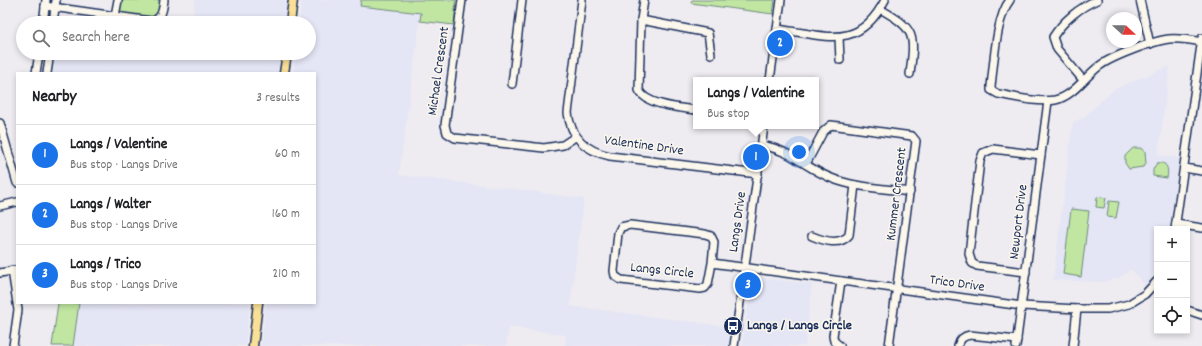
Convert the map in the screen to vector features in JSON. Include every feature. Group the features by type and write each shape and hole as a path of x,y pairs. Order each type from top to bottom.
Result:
{"main road":[{"path":"291,16 293,0"},
{"path":"284,72 286,60"},
{"path":"253,346 258,304"}],"street":[{"path":"44,16 45,3 115,16 118,0"},
{"path":"161,16 164,0"},
{"name":"Michael Crescent","path":"462,0 445,125 447,133 455,138 544,148 563,145 575,137"},
{"path":"512,84 522,0"},
{"path":"575,137 569,120 568,104 582,0"},
{"path":"644,0 641,20 639,90 641,95 669,106 693,110"},
{"path":"770,77 781,0"},
{"path":"777,29 839,37 866,27 872,21 885,0"},
{"path":"1010,0 1002,13 994,59 991,90 998,94 1048,101 1064,97 1106,62 1150,44 1170,39 1202,40 1175,226"},
{"path":"1083,80 1057,49 1053,37 1056,32 1080,8 1097,0"},
{"path":"1140,0 1150,44"},
{"path":"54,16 55,4"},
{"path":"880,9 901,21 909,29 913,41 910,74"},
{"path":"641,20 708,33 711,54"},
{"path":"839,37 840,60"},
{"path":"36,72 38,60"},
{"path":"48,72 49,60"},
{"name":"Newport Drive","path":"1017,343 1048,101"},
{"path":"0,123 16,179"},
{"name":"Kummer Crescent","path":"806,164 823,132 831,126 912,136 916,140 898,289 889,346"},
{"name":"Langs Drive","path":"734,346 764,129"},
{"name":"Valentine Drive","path":"575,137 590,150 610,156 758,174"},
{"path":"761,145 781,149 830,178 855,185 910,192"},
{"path":"1026,272 977,266 970,259 969,254 980,161 983,153 993,149 1041,155"},
{"path":"1184,168 1202,171"},
{"path":"812,236 840,242 844,240 849,234 855,185"},
{"path":"0,206 16,202"},
{"name":"Langs Circle","path":"630,225 712,236 714,242 712,263 708,284 705,288 620,280 615,276 614,271 618,233 621,227 630,225"},
{"path":"1190,228 1202,228"},
{"name":"Langs Circle","path":"712,263 745,268"},
{"name":"Trico Drive","path":"745,268 1022,306 1077,310 1108,309 1122,306 1145,294 1154,287"},
{"path":"0,273 14,270 16,290"},
{"path":"840,346 834,341 833,336 841,281"},
{"path":"13,346 18,310 17,304"},
{"path":"1073,346 1077,310"},
{"path":"1190,311 1202,315"},
{"path":"958,346 960,340 964,336 970,335 1017,343"}],"shaded area":[{"path":"195,0 287,0 285,16 194,16"},
{"path":"302,0 361,0 361,6 421,13 399,175 584,199 570,306 730,327 728,346 565,346 566,335 509,327 506,346 261,346 266,304 316,304 316,72 293,72 295,60 316,60 316,16 300,16"},
{"path":"54,60 279,60 278,72 53,72"},
{"path":"1170,66 1158,155 1179,158 1169,226 1154,226 1154,274 1145,285 1131,269 1119,278 1103,282 1053,280 1073,122 1083,118 1115,89"},
{"path":"753,277 812,284 805,346 742,346"},
{"path":"79,304 250,304 245,346 73,346"}],"green space":[{"path":"121,0 160,0 159,10 154,16 123,14 120,9"},
{"path":"361,0 456,0 454,25 420,21 421,13 360,6"},
{"path":"692,0 775,0 773,14 691,3"},
{"path":"1133,148 1140,148 1145,151 1146,164 1143,167 1129,169 1125,163 1125,156"},
{"path":"1157,163 1165,164 1168,172 1167,178 1153,176 1153,169"},
{"path":"1097,197 1106,198 1104,208 1096,207"},
{"path":"1109,201 1119,202 1116,218 1107,217"},
{"path":"1071,209 1089,211 1081,277 1063,274"},
{"path":"58,304 79,304 73,346 52,346"}],"place":[{"name":"Langs / Walter","path":"780,43"},
{"name":"Langs / Valentine","path":"756,157"},
{"name":"Langs / Trico","path":"748,285"},
{"name":"Langs / Langs Circle","path":"733,326"}]}
